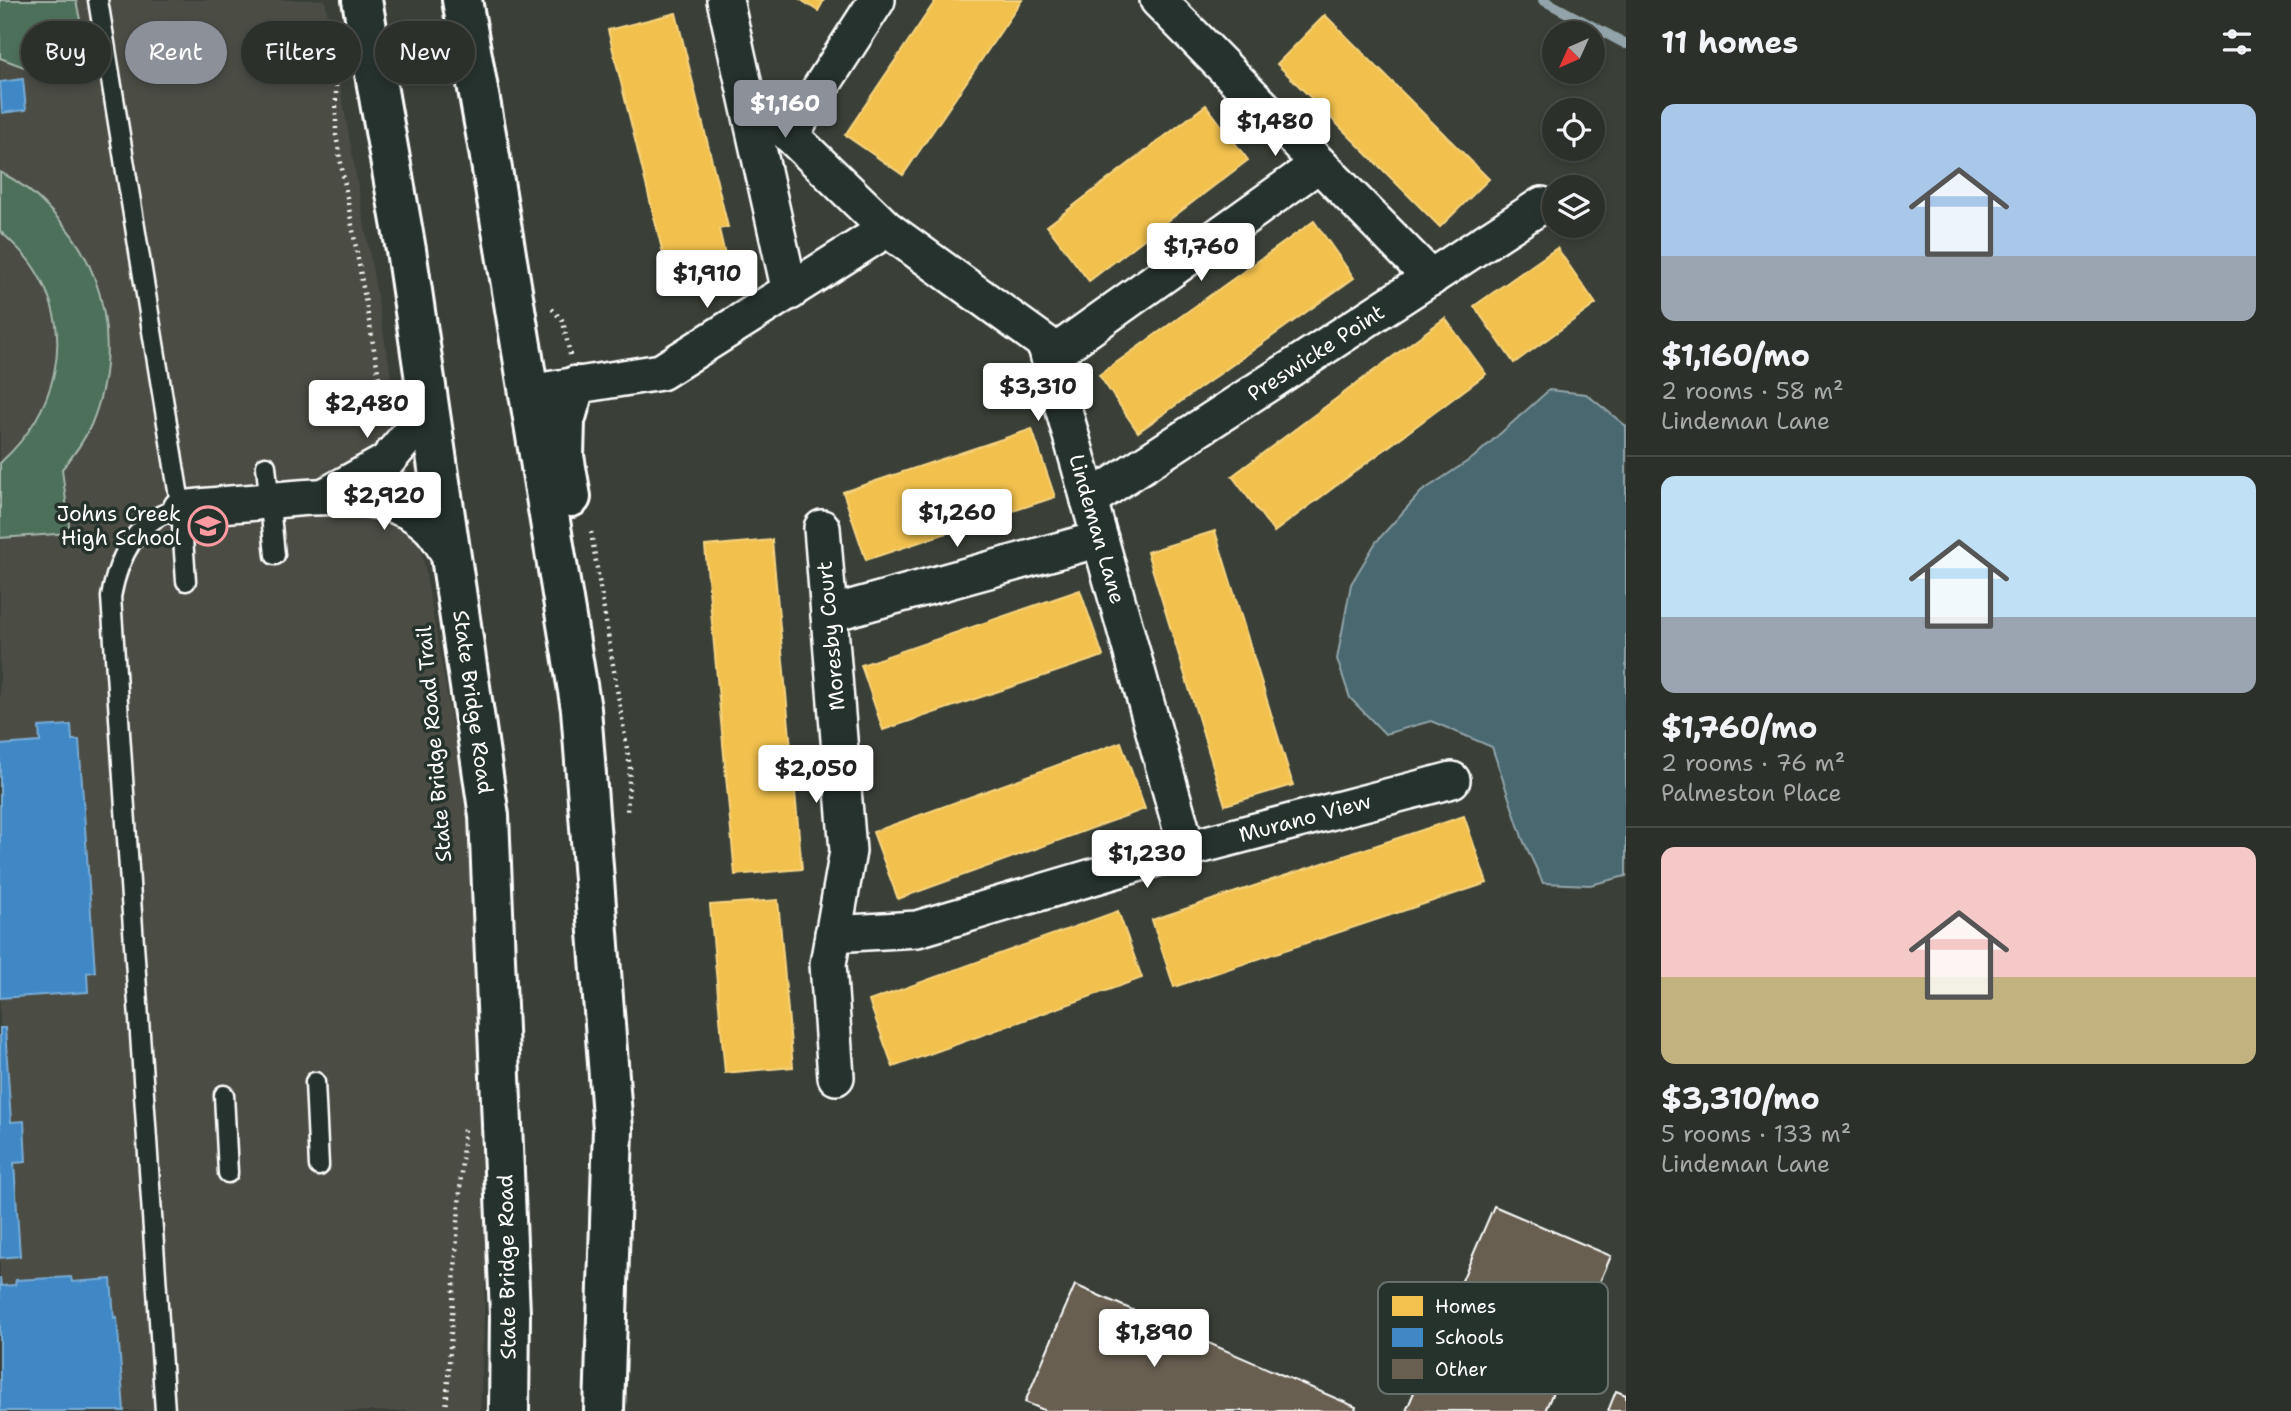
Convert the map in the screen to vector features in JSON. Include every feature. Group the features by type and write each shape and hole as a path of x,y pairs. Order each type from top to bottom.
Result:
{"highway":[{"name":"State Bridge Road","path":"362,0 406,250 489,816 510,1314 509,1411"},
{"path":"462,0 581,709 613,1129 604,1411"},
{"path":"575,386 565,421 564,456 599,657 592,697 581,709"}],"street":[{"path":"725,0 790,292"},
{"path":"790,135 877,0"},
{"path":"1158,0 1431,278"},
{"name":"Lindeman Lane","path":"746,92 887,229 1045,343 1187,849"},
{"path":"1049,357 1319,164"},
{"name":"Preswicke Point","path":"1089,500 1542,205"},
{"path":"528,393 661,372 887,229"},
{"path":"324,496 386,462 414,429 428,401"},
{"path":"181,509 324,496 359,497 383,502 409,513 429,526 452,557"},
{"name":"Moresby Court","path":"822,528 848,851 828,964 836,1077"},
{"path":"829,614 1100,538"},
{"name":"Murano View","path":"833,934 917,929 1187,849 1452,780"}],"lane":[{"path":"98,0 181,509 186,581"},
{"path":"266,466 275,555"},
{"path":"165,1411 111,597 115,574 124,552 138,533 157,517 181,509"},
{"path":"315,1082 319,1166"},
{"path":"224,1095 228,1173"}],"path":[{"path":"336,84 336,135 393,453"},
{"path":"446,1411 464,1124"}],"shaded area":[{"name":"Johns Creek High School","path":"76,0 325,0 329,21 241,21 241,84 340,84 497,980 480,1411 0,1411 0,58 21,66 21,84 111,84 111,21 80,21"}],"green space":[{"path":"0,0 76,0 80,21 21,21 21,66 0,58"},
{"path":"0,172 34,194 70,233 86,258 97,284 104,312 107,340 100,397 88,431 62,469 70,533 0,538 0,463 35,421 54,373 57,348 55,322 48,296 36,271 20,250 0,231"}],"water":[{"path":"1549,390 1586,394 1626,426 1626,876 1590,885 1543,883 1523,840 1492,747 1431,721 1385,734 1350,698 1337,659 1351,584 1376,542 1421,492 1474,457"}],"building: Homes":[{"path":"801,0 824,0 818,11"},
{"path":"936,0 1022,0 903,175 845,135"},
{"path":"676,13 728,227 719,229 729,272 671,286 608,30"},
{"path":"1325,15 1489,179 1440,227 1277,64"},
{"path":"1206,105 1248,160 1089,281 1047,226"},
{"path":"1314,221 1354,278 1138,432 1099,375"},
{"path":"1557,248 1596,304 1514,363 1474,306"},
{"path":"1445,318 1486,374 1274,532 1232,476"},
{"path":"1032,429 1055,497 866,560 843,492"},
{"path":"1215,531 1293,785 1225,805 1147,552"},
{"path":"772,540 802,869 735,875 705,546"},
{"path":"1080,590 1103,656 883,730 861,665"},
{"path":"1121,742 1145,809 898,899 873,832"},
{"path":"1464,816 1487,883 1174,987 1152,920"},
{"path":"778,900 793,1067 725,1073 710,905"},
{"path":"1118,911 1142,978 893,1067 869,1001"}],"building: Schools":[{"path":"21,79 26,110 2,113 0,82"},
{"path":"71,725 72,740 79,740 95,972 87,973 88,992 0,998 0,745 40,742 39,727"},
{"path":"0,1028 5,1028 11,1122 24,1121 26,1162 14,1163 20,1256 0,1258"},
{"path":"0,1277 1,1286 15,1285 16,1280 71,1277 72,1282 111,1279 114,1318 117,1317 124,1411 0,1411"}],"building: Other":[{"path":"1494,1206 1611,1256 1600,1282 1461,1282"},
{"path":"1075,1285 1356,1407 1355,1411 1046,1411 1025,1402"},
{"path":"1616,1391 1626,1395 1626,1411 1608,1411"},
{"path":"1413,1394 1552,1394 1545,1411 1406,1411"}],"waterway":[{"path":"1543,0 1626,44"}],"place":[{"name":"Johns Creek High School","path":"208,526"}]}
